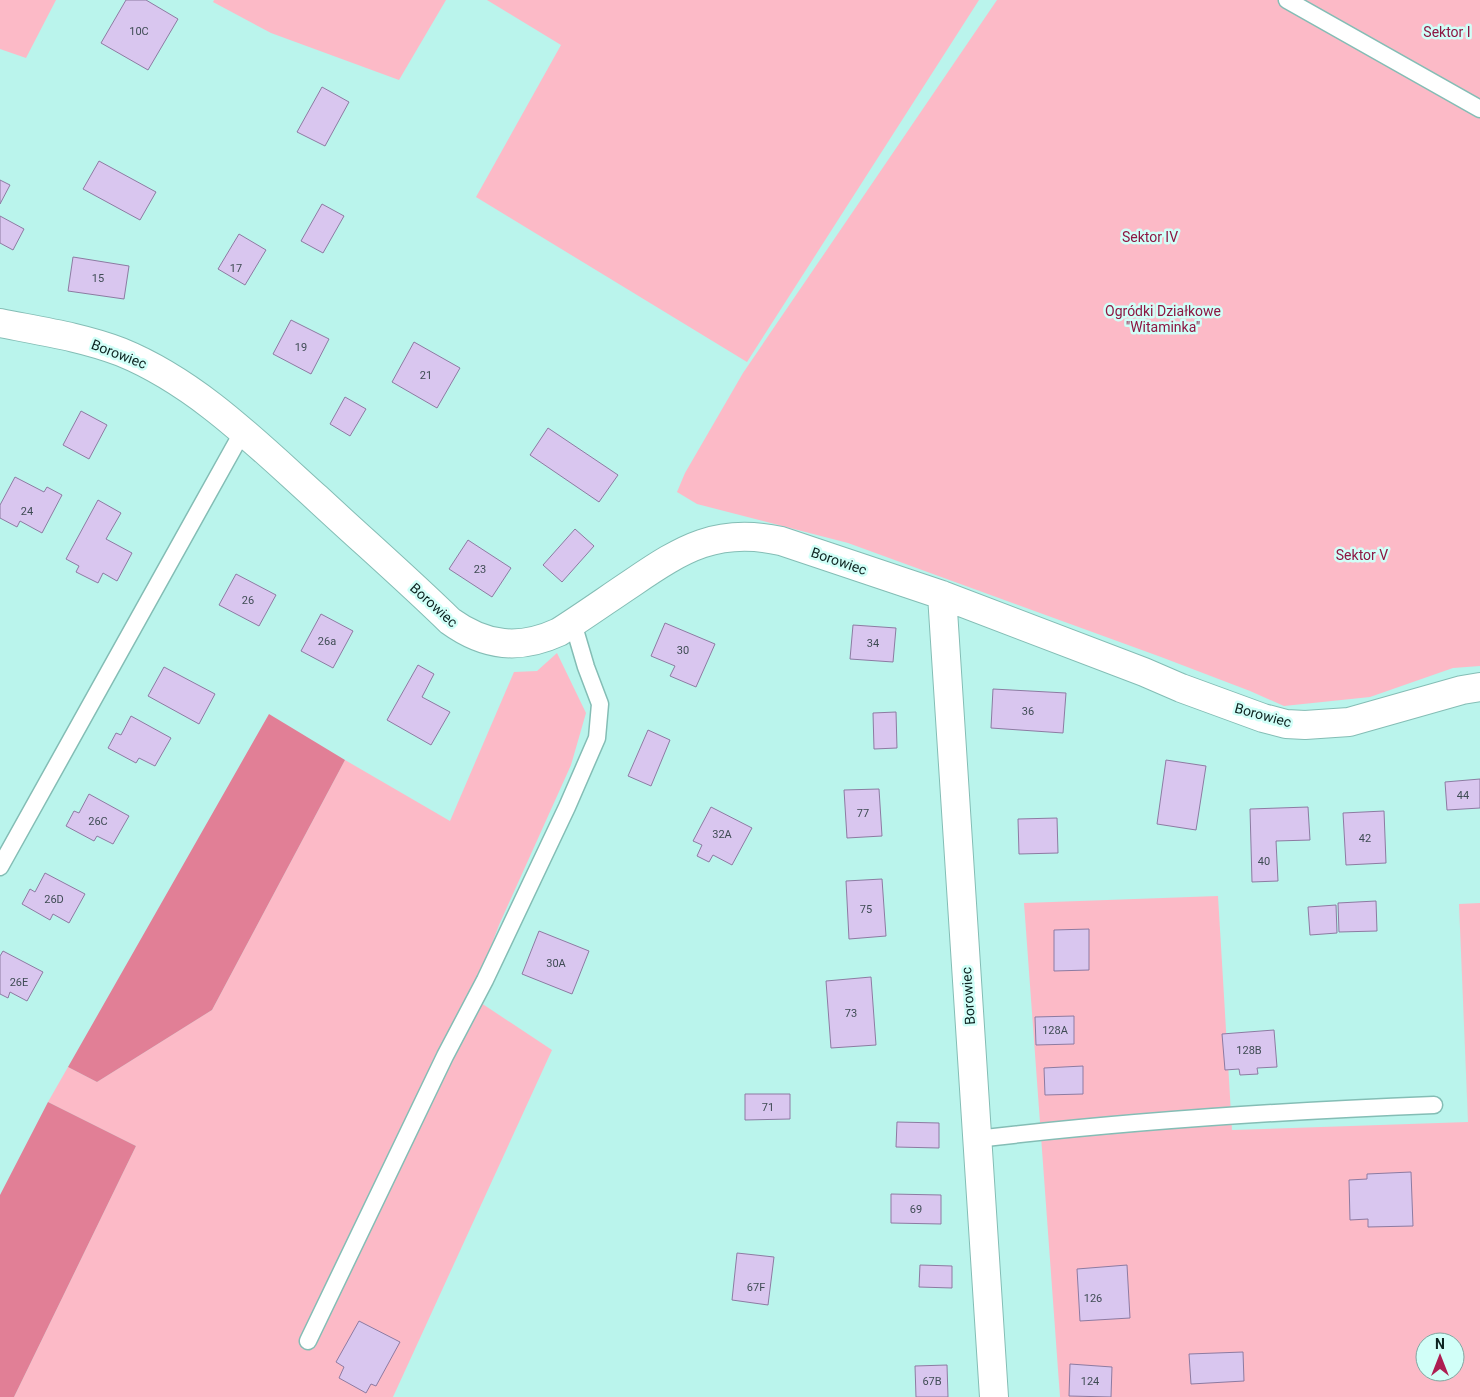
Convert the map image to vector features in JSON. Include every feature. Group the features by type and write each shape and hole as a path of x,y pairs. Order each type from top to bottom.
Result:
{"street":[{"name":"Borowiec","path":"0,323 76,338 121,352 173,379 243,431 460,628 484,639 512,644 526,643 545,638 559,632 679,552 704,542 732,537 762,538 781,541 942,595 1181,688 1263,718 1286,724 1305,725 1349,722 1462,690 1480,687"},
{"name":"Borowiec","path":"942,595 994,1397"}],"lane":[{"path":"1286,0 1480,109"},
{"path":"0,867 243,431"},
{"path":"308,1341 445,1056 485,980 567,808 597,738 600,704 572,623"},
{"path":"977,1139 1114,1124 1202,1117 1434,1106"}],"green space":[{"path":"0,0 56,0 26,58 0,49"},
{"path":"214,0 446,0 399,80 271,33 213,2"},
{"path":"487,0 979,0 747,362 476,197 561,45"},
{"name":"Ogródki Działkowe \"Witaminka\"","path":"997,0 1480,0 1480,666 1453,668 1370,697 1284,706 1161,657 848,543 697,504 677,492 685,473 743,373"},
{"path":"557,653 586,713 571,765 499,925 472,997 552,1050 393,1397 14,1397 136,1146 48,1102 68,1067 97,1082 212,1010 345,760 450,821 514,672 537,671"},
{"path":"1218,896 1232,1130 1468,1122 1459,904 1480,903 1480,1397 1060,1397 1024,903"}],"shaded area":[{"path":"269,714 345,760 212,1010 97,1082 68,1067"},
{"path":"48,1102 136,1146 14,1397 0,1397 0,1195"}],"building":[{"path":"126,0 146,0 178,19 148,70 101,43"},
{"path":"322,87 349,102 325,146 297,132"},
{"path":"99,161 156,192 140,220 83,189"},
{"path":"0,180 10,185 0,204"},
{"path":"322,204 344,216 323,253 301,241"},
{"path":"0,216 24,229 13,250 0,243"},
{"path":"239,234 266,250 245,285 218,269"},
{"path":"73,257 129,266 124,299 68,291"},
{"path":"291,320 329,339 311,374 273,354"},
{"path":"414,342 460,368 437,408 392,382"},
{"path":"345,397 366,409 350,436 330,424"},
{"path":"81,411 107,425 89,459 63,445"},
{"path":"548,428 618,475 599,502 530,455"},
{"path":"15,477 44,492 47,487 62,495 42,533 20,521 17,527 0,518 0,505"},
{"path":"98,500 121,513 106,539 132,553 117,581 103,573 98,583 76,572 79,566 66,559"},
{"path":"575,529 594,546 562,582 543,565"},
{"path":"468,540 511,568 492,597 449,569"},
{"path":"236,574 276,595 259,626 219,605"},
{"path":"321,614 353,631 333,668 301,651"},
{"path":"665,623 715,644 696,687 670,676 675,666 651,656"},
{"path":"853,625 896,628 893,662 850,659"},
{"path":"418,665 434,674 422,697 450,712 431,745 387,720"},
{"path":"164,667 215,694 199,724 148,696"},
{"path":"993,689 1066,693 1063,733 991,728"},
{"path":"896,712 897,748 874,749 873,713"},
{"path":"131,716 171,738 155,766 139,758 136,763 108,748 116,733 121,735"},
{"path":"648,730 670,740 651,786 628,776"},
{"path":"1166,760 1206,766 1196,830 1157,824"},
{"path":"1480,779 1480,808 1447,810 1445,782"},
{"path":"879,789 882,836 847,838 844,790"},
{"path":"89,794 129,816 113,844 97,836 94,841 66,826 74,811 79,813"},
{"path":"711,807 752,828 732,865 713,855 709,862 697,856 702,845 693,841"},
{"path":"1308,807 1310,840 1276,841 1278,881 1252,882 1250,809"},
{"path":"1384,811 1386,863 1346,865 1343,813"},
{"path":"1057,818 1058,853 1019,854 1018,819"},
{"path":"45,873 85,894 69,923 53,914 50,920 22,904 30,889 35,892"},
{"path":"882,879 886,936 849,939 846,881"},
{"path":"1376,901 1377,931 1339,932 1338,903"},
{"path":"1336,905 1337,933 1310,935 1308,907"},
{"path":"1089,929 1089,970 1054,971 1054,930"},
{"path":"539,931 589,951 572,994 522,974"},
{"path":"3,951 43,972 27,1001 10,992 8,998 0,994 0,956"},
{"path":"871,977 876,1045 831,1048 826,981"},
{"path":"1074,1016 1074,1044 1036,1045 1035,1017"},
{"path":"1274,1030 1277,1067 1257,1068 1258,1074 1240,1075 1239,1069 1225,1070 1222,1034"},
{"path":"1083,1066 1083,1094 1045,1095 1044,1068"},
{"path":"745,1094 790,1094 790,1119 745,1120"},
{"path":"897,1122 939,1123 939,1148 896,1147"},
{"path":"1411,1172 1413,1226 1368,1227 1368,1219 1350,1220 1349,1180 1367,1179 1367,1174"},
{"path":"891,1194 941,1195 941,1224 891,1223"},
{"path":"737,1253 774,1257 768,1305 732,1300"},
{"path":"920,1265 952,1266 952,1288 919,1287"},
{"path":"1127,1265 1130,1318 1080,1321 1077,1269"},
{"path":"359,1321 400,1342 376,1386 371,1384 366,1393 339,1378 344,1367 336,1362"},
{"path":"1243,1352 1244,1381 1191,1384 1189,1354"},
{"path":"1070,1364 1112,1367 1111,1397 1069,1396"},
{"path":"947,1365 948,1397 916,1397 915,1366"}],"park label":[{"name":"Sektor I","path":"1447,32"},
{"name":"Sektor IV","path":"1150,237"},
{"name":"Sektor V","path":"1362,555"}]}
